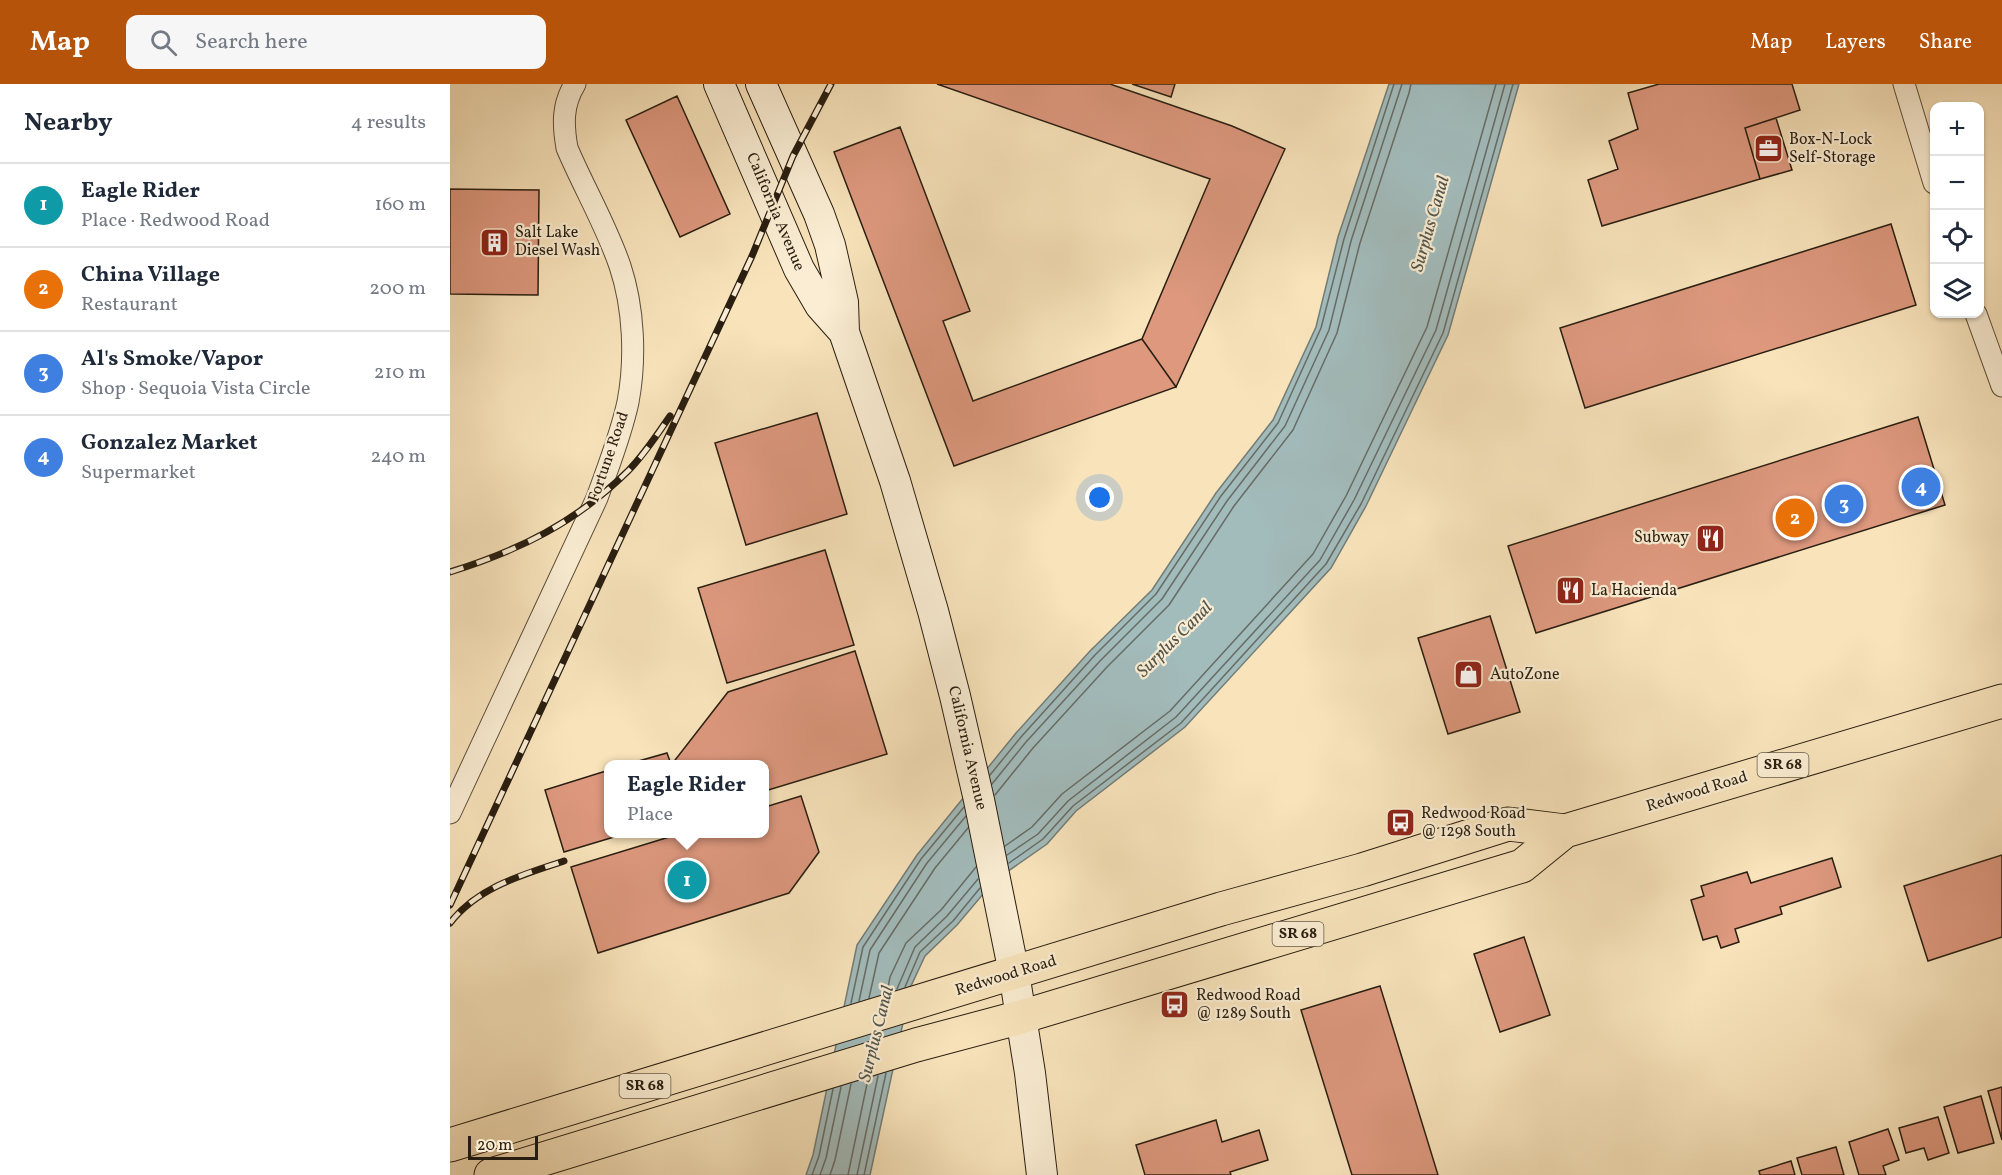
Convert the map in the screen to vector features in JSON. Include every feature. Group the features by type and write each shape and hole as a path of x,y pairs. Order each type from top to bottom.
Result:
{"main road":[{"name":"California Avenue","path":"719,84 799,269 820,305 844,332"},
{"name":"California Avenue","path":"761,84 819,214 826,235 839,279 844,332 895,481 955,696 1014,973 1042,1175"},
{"name":"Redwood Road","path":"491,1175 916,1045 1021,1017 1522,866 1565,831 2002,701"},
{"name":"Redwood Road","path":"450,1145 1221,909 1362,870 1508,824 1565,831"}],"street":[{"name":"Fortune Road","path":"450,813 597,498 616,446 628,401 632,366 631,333 625,286 612,247 567,148 564,133 565,106 575,84"},
{"path":"1904,84 1930,167"},
{"path":"1977,318 2002,386"}],"water":[{"name":"Surplus Canal","path":"1389,84 1519,84 1448,335 1366,506 1331,568 1185,727 1076,811 1047,844 994,881 957,925 925,956 911,986 870,1175 806,1175 813,1155 857,945 917,855 1016,733 1090,651 1152,590 1216,493 1273,420 1316,327 1338,237"}],"building":[{"path":"937,84 1110,84 1232,126 1285,149 1176,387 1142,339 1210,179"},
{"path":"1132,84 1175,84 1171,97"},
{"path":"1659,84 1792,84 1800,110 1745,128 1760,179 1602,226 1588,180 1618,169 1609,141 1638,129 1628,93"},
{"path":"677,96 730,214 680,237 626,120"},
{"name":"Box-N-Lock Self-Storage","path":"1776,118 1792,170 1760,179 1745,128"},
{"path":"900,127 970,311 943,321 973,401 1142,339 1176,387 954,466 834,152"},
{"name":"Salt Lake Diesel Wash","path":"450,189 539,190 538,295 450,294"},
{"path":"1891,224 1916,305 1585,408 1560,328"},
{"path":"817,413 847,514 746,545 715,443"},
{"path":"1918,417 1945,505 1536,633 1508,546"},
{"path":"825,550 854,645 727,683 698,588"},
{"name":"AutoZone","path":"1490,616 1520,712 1448,734 1418,638"},
{"path":"855,651 887,754 769,790 769,760 675,760 728,692"},
{"path":"667,753 670,760 642,760"},
{"path":"604,772 604,838 611,838 564,852 545,790"},
{"path":"801,796 819,852 789,893 598,953 571,867 666,838 769,838 769,806"},
{"path":"2002,855 2002,937 1928,961 1904,886"},
{"path":"1832,858 1841,887 1780,907 1782,914 1735,929 1739,942 1721,948 1717,936 1703,940 1691,900 1704,896 1701,886 1747,872 1751,883"},
{"path":"1524,937 1550,1015 1500,1032 1474,954"},
{"path":"1380,986 1438,1175 1352,1175 1301,1010"},
{"path":"2002,1087 2002,1140 1988,1091"},
{"path":"1981,1096 1994,1143 1958,1153 1944,1107"},
{"path":"1938,1117 1949,1153 1928,1160 1924,1148 1906,1153 1899,1128"},
{"path":"1216,1120 1222,1142 1259,1130 1268,1160 1230,1172 1231,1175 1145,1175 1136,1145"},
{"path":"1888,1129 1899,1160 1883,1166 1886,1175 1859,1175 1849,1142"},
{"path":"1836,1147 1844,1175 1802,1175 1797,1158"},
{"path":"1791,1161 1795,1175 1760,1175 1759,1171"}],"railway":[{"path":"450,905 752,256 793,156 831,84"},
{"path":"450,572 523,544 588,506 634,465 670,416"},
{"path":"450,923 461,911 487,891 517,877 564,861"}],"place":[{"name":"Box-N-Lock Self-Storage","path":"1768,149"},
{"name":"Salt Lake Diesel Wash","path":"494,242"},
{"name":"Gonzalez Market","path":"1921,487"},
{"name":"Al's Smoke/Vapor","path":"1844,504"},
{"name":"China Village","path":"1795,518"},
{"name":"Subway","path":"1710,538"},
{"name":"La Hacienda","path":"1570,591"},
{"name":"AutoZone","path":"1469,675"},
{"name":"Redwood Road @ 1298 South","path":"1400,823"},
{"name":"Eagle Rider","path":"687,880"},
{"name":"Redwood Road @ 1289 South","path":"1175,1005"}]}
